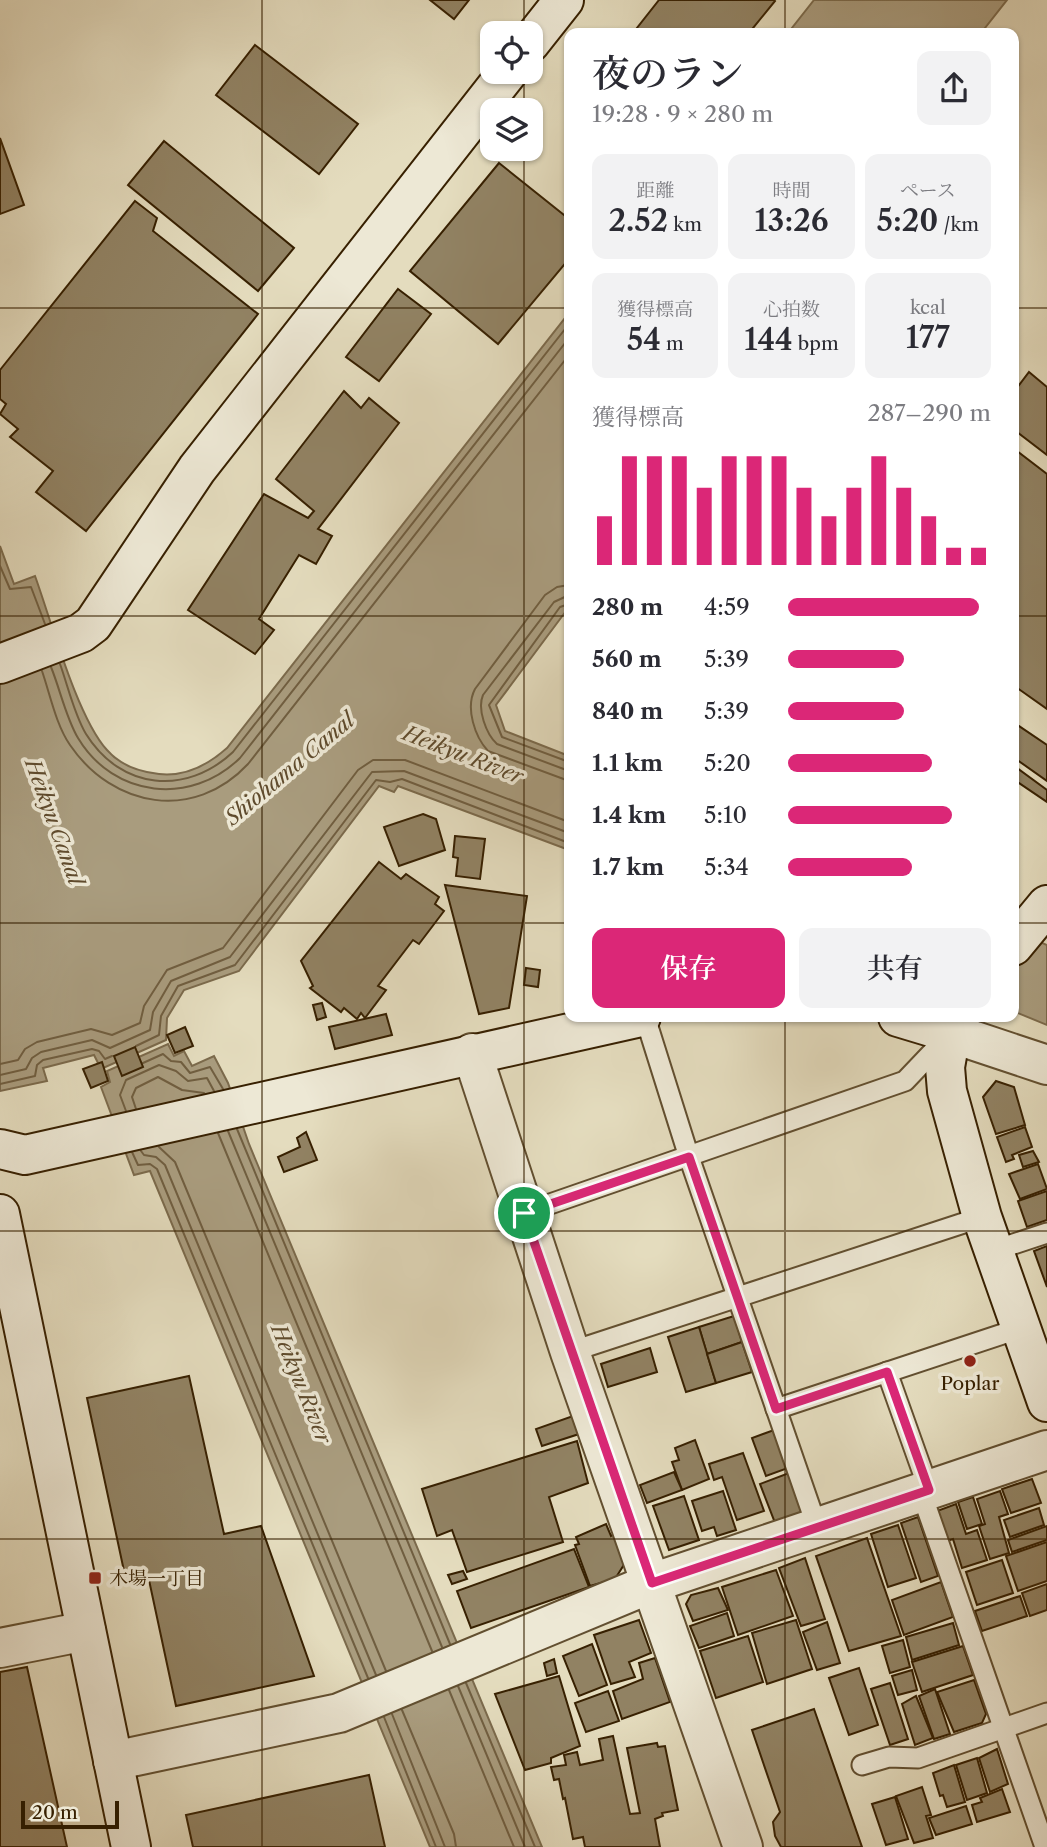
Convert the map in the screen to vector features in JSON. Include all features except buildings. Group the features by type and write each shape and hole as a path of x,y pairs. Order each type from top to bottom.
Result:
{"street":[{"path":"543,27 564,0"},
{"path":"0,664 81,633 98,617 197,469 499,84"},
{"path":"0,1149 25,1155 619,1022"},
{"path":"934,1022 955,1025 1047,1065"},
{"path":"955,1025 945,1067 947,1091 988,1233 1047,1402"},
{"path":"472,1053 570,1352 743,1847"},
{"path":"0,1214 131,1847"},
{"path":"113,1761 339,1713 652,1583 1047,1450"},
{"path":"0,1648 86,1631"}],"lane":[{"path":"645,1022 817,1527"},
{"path":"524,1213 905,1081 955,1025"},
{"path":"570,1352 738,1297 988,1233 1047,1233"},
{"path":"776,1409 1021,1328"},
{"path":"887,1372 1003,1728 1045,1847"},
{"path":"862,1765 890,1757 918,1758 1047,1713"}],"water":[{"path":"814,0 1007,0 985,28 792,28"},
{"path":"564,319 564,614 496,705 505,731 564,754 564,848 398,786 394,792 379,786 239,971 184,990 167,1018 166,1040 101,1069 94,1055 43,1068 47,1081 0,1091 0,546 14,584 35,576 75,692 96,735 112,755 124,764 138,769 152,773 178,774 212,760 227,748"},
{"path":"1019,933 1047,945 1047,1025 1019,1013"},
{"name":"Heikyu River","path":"168,1044 174,1056 184,1051 192,1066 214,1056 228,1083 249,1144 542,1847 430,1847 150,1171 134,1175 101,1087 110,1082 107,1071"}],"place":[{"name":"Poplar","path":"970,1361"},
{"name":"木場一丁目","path":"95,1578"}],"route":[{"path":"689,1157 776,1409 887,1372 929,1490 652,1583 524,1213 689,1157"}],"water label":[{"name":"Shiohama Canal","path":"290,769"},
{"name":"Heikyu Canal","path":"54,822"}]}
